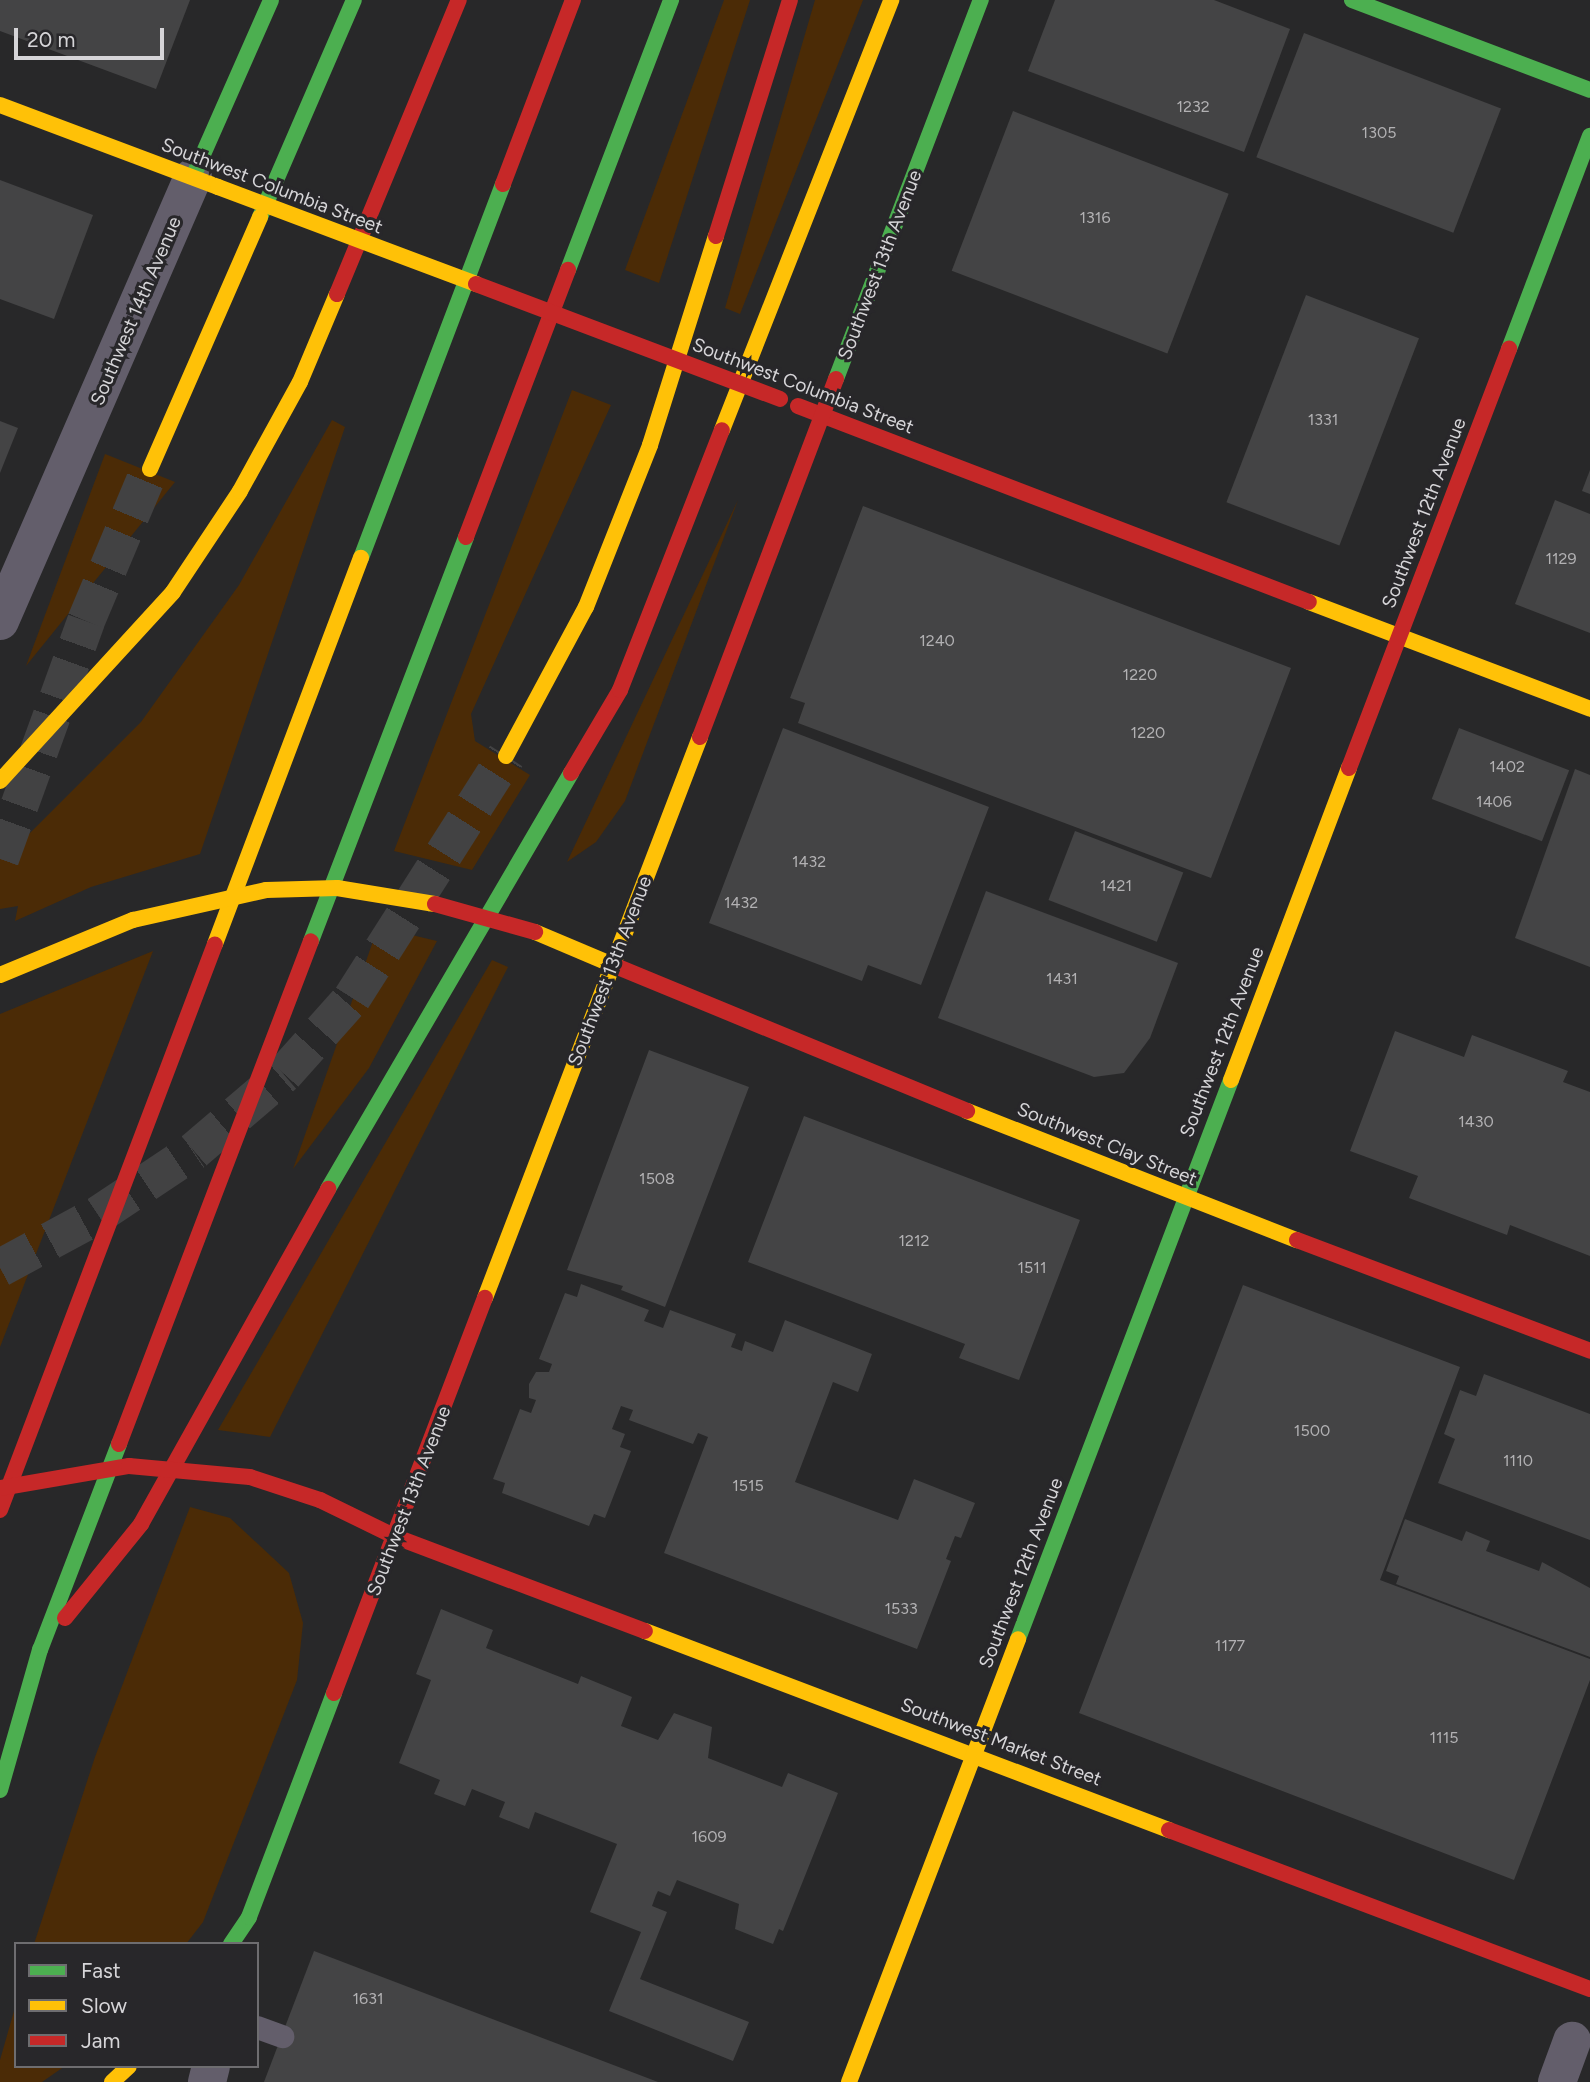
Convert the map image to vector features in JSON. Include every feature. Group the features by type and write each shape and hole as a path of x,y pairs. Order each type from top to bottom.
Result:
{"main road":[{"name":"Southwest 14th Avenue","path":"205,182 271,0"},
{"path":"150,470 354,0"},
{"path":"0,781 173,592 240,491 300,382 459,0"},
{"path":"0,1510 573,0"},
{"path":"0,1790 40,1650 671,0"},
{"path":"506,756 586,607 650,445 790,0"},
{"path":"40,1650 141,1524 247,1327 620,690 891,0"},
{"name":"Southwest 13th Avenue","path":"241,1935 396,1537 981,0"},
{"path":"1352,0 1590,90"},
{"name":"Southwest Columbia Street","path":"0,105 780,399 1590,709"},
{"name":"Southwest 12th Avenue","path":"849,2082 1590,136"},
{"name":"Southwest Clay Street","path":"0,975 133,920 266,890 337,888 410,897 535,932 1185,1198 1590,1351"},
{"name":"Southwest Market Street","path":"0,1488 129,1466 250,1477 320,1500 396,1537 1590,1989"},
{"path":"112,2082 127,2068"}],"street":[{"name":"Southwest 14th Avenue","path":"0,621 205,182"},
{"path":"1557,2082 1572,2040"}],"lane":[{"path":"259,2028 282,2036"}],"shaded area":[{"path":"724,0 750,0 659,283 625,270"},
{"path":"815,0 863,0 740,314 725,308"},
{"path":"572,390 611,405 471,714 475,741 530,775 472,870 394,851"},
{"path":"332,420 345,427 200,854 91,887 15,921 18,906 0,909 0,855 30,833 141,722 239,585"},
{"path":"105,454 175,482 26,666"},
{"path":"738,500 625,801 596,842 567,862"},
{"path":"378,927 437,941 369,1068 293,1169"},
{"path":"153,951 0,1347 0,1014"},
{"path":"492,960 508,967 270,1437 218,1430"},
{"path":"190,1507 230,1518 289,1573 303,1623 297,1680 203,1922 188,1942 35,1942 95,1757"},
{"path":"14,2011 14,2068 62,2068 42,2082 0,2082 0,2060"}],"building":[{"path":"0,0 190,0 156,89 0,31"},
{"path":"1055,0 1214,0 1290,29 1244,152 1028,71"},
{"path":"1304,33 1501,109 1453,233 1256,157"},
{"path":"1013,111 1229,194 1167,353 952,271"},
{"path":"0,180 93,215 54,319 0,299"},
{"path":"1306,295 1419,338 1339,546 1226,502"},
{"path":"0,421 18,428 0,473"},
{"path":"1590,470 1590,494 1582,491"},
{"path":"1555,500 1590,514 1590,633 1515,604"},
{"path":"863,506 1291,668 1211,878 798,723 805,703 790,698"},
{"path":"783,728 989,807 921,985 868,965 862,981 709,923"},
{"path":"1459,728 1569,770 1542,841 1432,799"},
{"path":"1575,769 1590,775 1590,967 1515,938"},
{"path":"1075,831 1183,873 1157,942 1048,900"},
{"path":"986,891 1178,963 1150,1038 1124,1073 1094,1077 938,1018"},
{"path":"1395,1031 1464,1057 1472,1035 1568,1071 1563,1082 1590,1092 1590,1256 1510,1225 1507,1235 1409,1198 1418,1176 1350,1151"},
{"path":"649,1050 749,1087 665,1307 621,1290 623,1286 567,1270"},
{"path":"804,1116 1080,1220 1019,1380 959,1358 965,1344 748,1262"},
{"path":"581,1284 649,1310 644,1321 663,1328 670,1310 736,1334 731,1347 742,1351 745,1341 773,1352 785,1320 872,1354 858,1392 833,1382 795,1482 898,1520 914,1479 975,1503 961,1538 955,1536 946,1559 951,1561 917,1649 664,1553 708,1437 698,1433 693,1444 629,1420 633,1410 621,1406 612,1429 625,1434 620,1447 631,1451 605,1518 594,1514 589,1526 502,1493 505,1483 493,1479 520,1409 531,1413 536,1400 529,1398 529,1384 536,1372 549,1372 552,1364 539,1359 565,1293 577,1297"},
{"path":"1243,1285 1460,1367 1380,1580 1590,1659 1590,1680 1514,1880 1079,1713"},
{"path":"1484,1374 1590,1414 1590,1540 1438,1483 1455,1439 1444,1434 1460,1390 1476,1396"},
{"path":"1405,1519 1462,1541 1466,1531 1490,1541 1486,1551 1539,1571 1542,1562 1590,1588 1590,1657 1396,1584 1399,1576 1386,1571"},
{"path":"441,1609 493,1630 486,1648 578,1684 581,1676 632,1697 621,1726 658,1740 674,1713 712,1727 708,1758 782,1787 788,1773 838,1793 783,1931 779,1929 773,1944 735,1929 739,1904 677,1880 670,1896 658,1891 656,1895 652,1906 667,1912 640,1979 749,2022 733,2061 609,2011 641,1932 590,1912 617,1844 535,1812 529,1829 499,1817 505,1802 472,1789 465,1806 434,1794 440,1780 399,1763 431,1680 416,1674"},
{"path":"314,1951 658,2082 264,2082"}],"tunnel":[{"path":"0,859 86,621 150,469"},
{"path":"0,1268 98,1215 194,1151 284,1074 352,998 506,756"}],"traffic: fast":[{"path":"193,177 271,0"},
{"path":"260,217 354,0"},
{"path":"568,270 671,0"},
{"path":"836,379 981,0"},
{"path":"1352,0 1590,90"},
{"path":"1509,349 1590,136"},
{"path":"361,558 503,184"},
{"path":"311,941 466,537"},
{"path":"328,1189 571,773"},
{"path":"1018,1639 1231,1080"},
{"path":"0,1790 40,1650 119,1444"},
{"path":"232,1942 249,1917 334,1693"}],"traffic: slow":[{"path":"722,430 891,0"},
{"path":"0,105 218,187"},
{"path":"218,187 476,284"},
{"path":"150,469 260,217"},
{"path":"506,756 586,607 650,445 716,236"},
{"path":"0,781 173,592 240,491 300,382 337,294"},
{"path":"215,944 361,558"},
{"path":"1309,602 1590,709"},
{"path":"485,1298 700,737"},
{"path":"1231,1080 1349,768"},
{"path":"0,975 133,920 266,890 337,888 435,904"},
{"path":"535,932 613,965"},
{"path":"967,1111 1297,1240"},
{"path":"645,1631 1169,1830"},
{"path":"849,2082 1018,1639"},
{"path":"112,2082 127,2068"}],"traffic: jam":[{"path":"337,294 459,0"},
{"path":"503,184 573,0"},
{"path":"716,236 790,0"},
{"path":"466,537 568,270"},
{"path":"476,284 780,399"},
{"path":"1349,768 1509,349"},
{"path":"700,737 836,379"},
{"path":"798,406 1309,602"},
{"path":"571,773 620,690 722,430"},
{"path":"435,904 535,932"},
{"path":"119,1444 311,941"},
{"path":"0,1510 215,944"},
{"path":"613,965 967,1111"},
{"path":"65,1618 141,1524 328,1189"},
{"path":"1297,1240 1590,1351"},
{"path":"334,1693 485,1298"},
{"path":"0,1488 129,1466 250,1477"},
{"path":"250,1477 320,1500 396,1537"},
{"path":"396,1537 645,1631"},
{"path":"1169,1830 1590,1989"}]}
